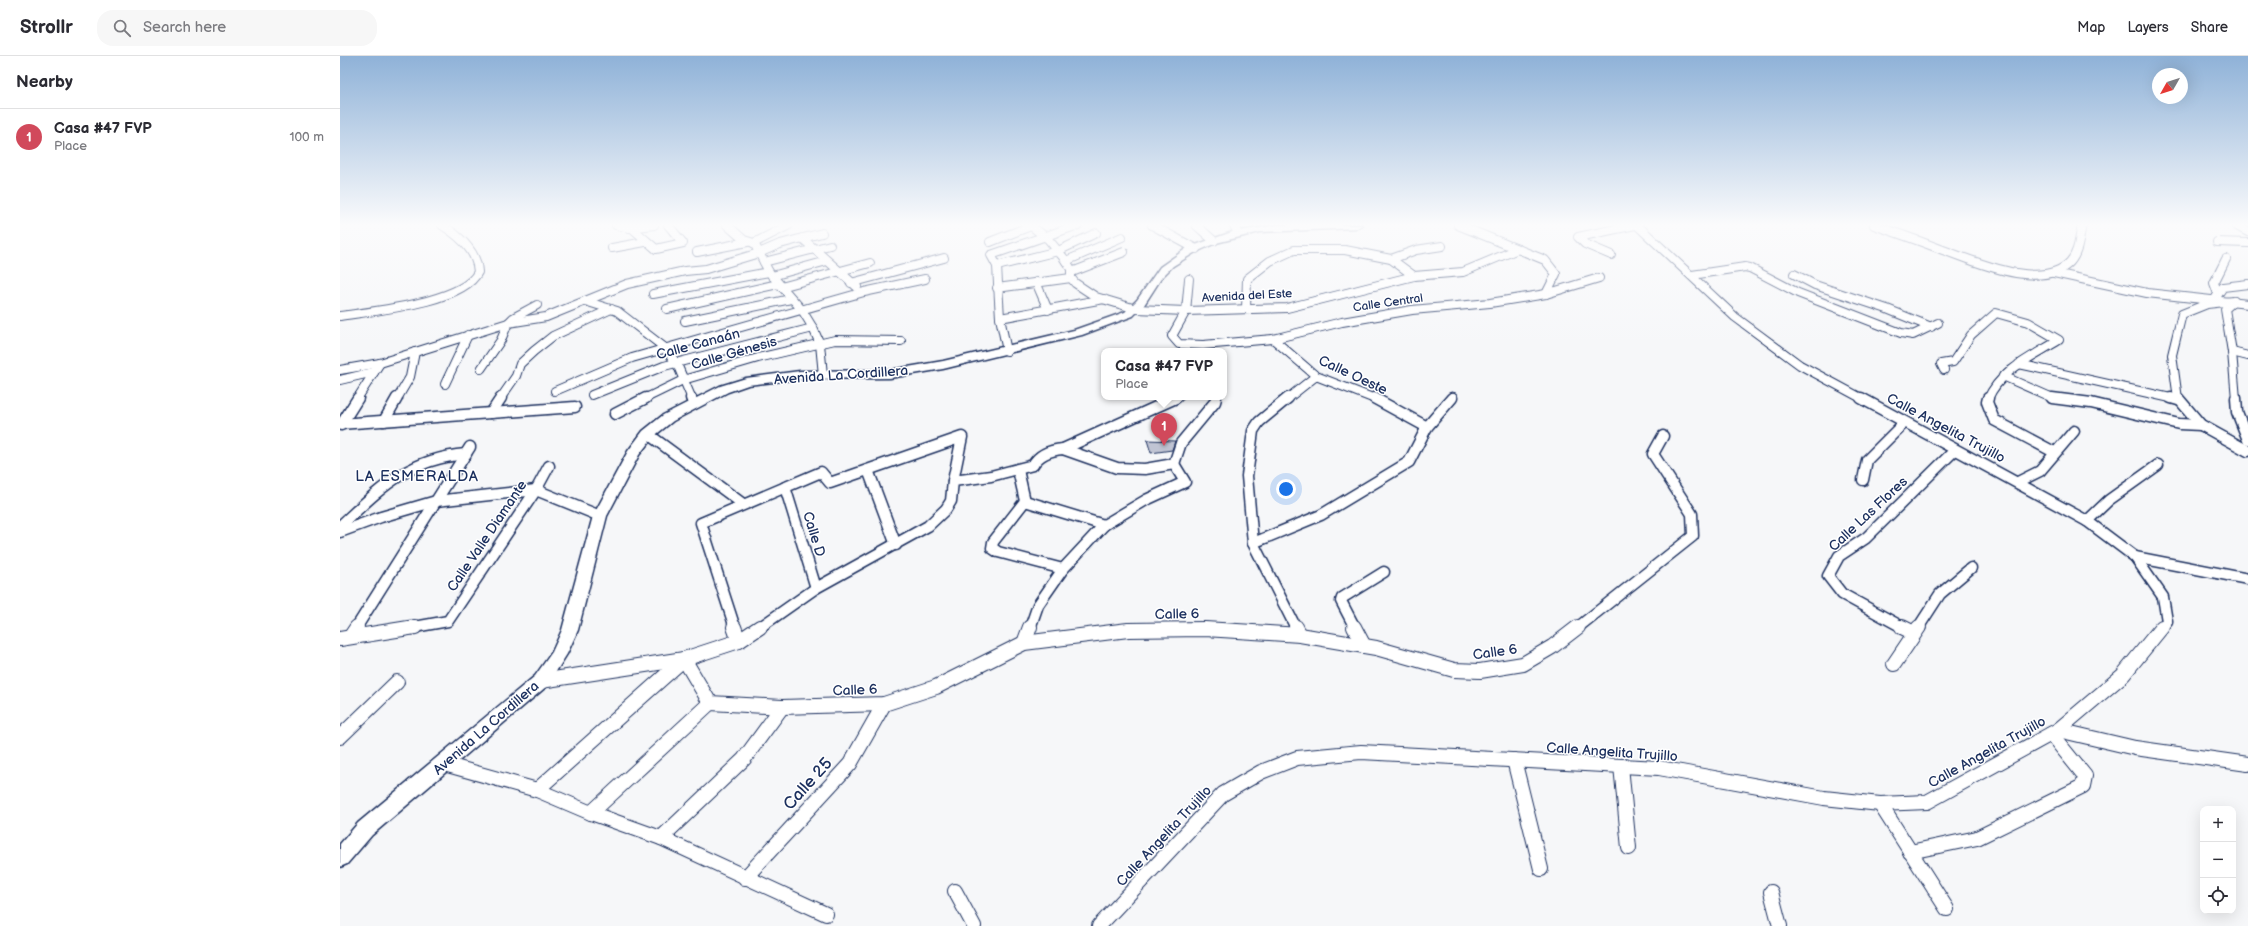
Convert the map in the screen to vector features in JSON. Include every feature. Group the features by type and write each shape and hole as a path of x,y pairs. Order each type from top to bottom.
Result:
{"main road":[{"name":"Avenida La Cordillera","path":"340,858 365,829 444,764 540,681 558,654 570,630 600,516 633,454 648,434 668,418 693,403 724,388 746,382 800,375 890,374 943,365 1007,351 1086,331 1121,318 1136,309 1159,274 1167,266"}],"street":[{"path":"340,316 429,300 450,294 468,283 477,275 478,270 476,266"},
{"path":"340,370 380,363 508,323 546,317 627,284 717,266"},
{"path":"766,266 770,274 802,310 813,328 820,344 823,375"},
{"path":"653,294 770,274 807,266"},
{"path":"832,266 864,292"},
{"path":"667,309 780,286 861,266"},
{"path":"852,283 916,266"},
{"path":"997,266 997,288 1000,318 1007,351"},
{"path":"1068,266 1071,275"},
{"path":"997,288 1071,275 1093,266"},
{"path":"1246,308 1247,279 1263,266"},
{"path":"1400,266 1414,276"},
{"name":"Avenida del Este","path":"1071,275 1086,290 1104,299 1136,309 1186,311 1246,308 1287,308 1414,276 1463,272 1478,266"},
{"path":"1546,294 1556,274 1549,266"},
{"name":"Calle Angelita Trujillo","path":"1103,925 1223,794 1261,772 1297,758 1361,752 1659,768 1824,798 1880,804 1927,802 2055,732 2123,675 2167,621 2163,597 2135,557 2087,522 2018,482 1954,451 1800,365 1735,317 1681,266"},
{"path":"1987,266 2019,274 2054,273 2147,293 2234,301 2248,304"},
{"path":"2054,273 2067,266"},
{"path":"2215,299 2217,291 2214,283 2223,266"},
{"path":"1692,275 1745,267 1798,293 1901,333 1913,335 1934,325 1815,285 1794,274"},
{"path":"706,269 706,285"},
{"name":"Calle Central","path":"1186,311 1172,336 1179,344 1203,345 1273,339 1357,319 1412,310 1490,303 1546,294 1600,278"},
{"path":"554,391 632,358 665,348 864,292 925,279"},
{"path":"1186,311 1188,279"},
{"path":"1036,282 1048,310"},
{"path":"2217,291 2224,286 2248,284"},
{"path":"684,321 791,299"},
{"path":"1000,318 1104,299"},
{"path":"2234,301 2225,309 2232,352 2237,412 2248,440"},
{"path":"2234,301 2207,304 2182,314 2172,355 2178,400 2201,426 2248,451"},
{"path":"585,302 617,311 665,348 677,364 693,403"},
{"path":"481,369 501,340 508,323 513,318 537,305"},
{"path":"491,413 516,376 520,364 534,351 553,336 611,309"},
{"path":"1944,370 1941,364 1953,362 1964,341 1973,331 1996,313 2028,322 2059,340 2020,364 2004,376 1993,386 1987,402 1994,420 2054,452"},
{"name":"Calle Canaán","path":"592,394 638,375 813,328"},
{"path":"445,384 468,335"},
{"name":"Calle Génesis","path":"615,414 683,380 758,358 835,340 857,339 901,341"},
{"name":"Calle Oeste","path":"1273,339 1316,376 1371,397 1427,428"},
{"path":"384,421 410,377 414,352"},
{"path":"2232,352 2248,356"},
{"path":"341,425 380,363"},
{"path":"2020,364 2178,400"},
{"path":"340,380 374,372"},
{"path":"1300,635 1253,543 1247,476 1253,431 1259,422 1316,376"},
{"path":"2004,376 2056,400 2091,403 2179,424 2201,426"},
{"path":"1253,543 1321,516 1409,462 1427,428 1452,397"},
{"path":"953,481 1018,470 1033,465 1035,460 1054,450 1063,449 1172,400"},
{"path":"1024,643 1038,605 1063,569 1104,525 1146,500 1185,482 1174,464 1181,443 1215,400"},
{"path":"341,425 575,407"},
{"path":"1863,480 1867,460 1904,423"},
{"path":"2018,482 2040,471 2054,452 2074,431"},
{"path":"648,434 743,504"},
{"name":"Calle 6","path":"710,703 782,707 884,704 936,687 1024,643 1128,630 1205,629 1300,635 1364,646 1454,670 1480,671 1523,664 1552,648 1693,536 1692,514 1653,454 1663,436"},
{"path":"540,681 684,659 739,642 816,588 928,526 946,509 953,494 953,481 962,437 830,483 822,472 701,523 739,642"},
{"path":"1063,449 1117,468 1145,469 1174,464"},
{"path":"340,526 381,488 416,466 433,458 468,451 345,638"},
{"name":"Calle Las Flores","path":"1914,633 1842,594 1828,576 1839,556 1866,538 1954,451"},
{"path":"2087,522 2109,500 2158,465"},
{"name":"Calle Valle Diamante","path":"345,638 448,621 536,490 549,466"},
{"path":"868,470 896,545"},
{"path":"1018,470 1025,501"},
{"name":"Calle D","path":"784,487 816,588"},
{"path":"340,532 381,517 436,501 536,490 600,516"},
{"path":"1025,501 1104,525"},
{"path":"1025,501 993,542 992,548 998,552 1063,569"},
{"path":"2135,557 2248,579"},
{"path":"1894,664 1940,594 1971,568"},
{"path":"1364,646 1340,602 1342,598 1384,572"},
{"path":"591,813 710,703 684,659"},
{"path":"537,790 684,659"},
{"path":"340,737 397,682"},
{"name":"Calle 25","path":"745,878 850,764 884,704"},
{"path":"660,838 744,759 782,707"},
{"path":"2055,732 2135,748 2248,764"},
{"path":"1910,852 1977,838 2083,786 2085,776 2055,732"},
{"path":"1514,760 1541,869"},
{"path":"444,764 537,790 591,813 660,838 826,914"},
{"path":"1621,766 1629,848"},
{"path":"1880,804 1947,909"},
{"path":"955,891 974,926"},
{"path":"1771,892 1780,926"}],"building":[{"path":"1147,440 1175,441 1172,450 1151,453"}],"place":[{"name":"Casa #47 FVP","path":"1164,446"}],"district":[{"name":"LA ESMERALDA","path":"417,476"}]}
